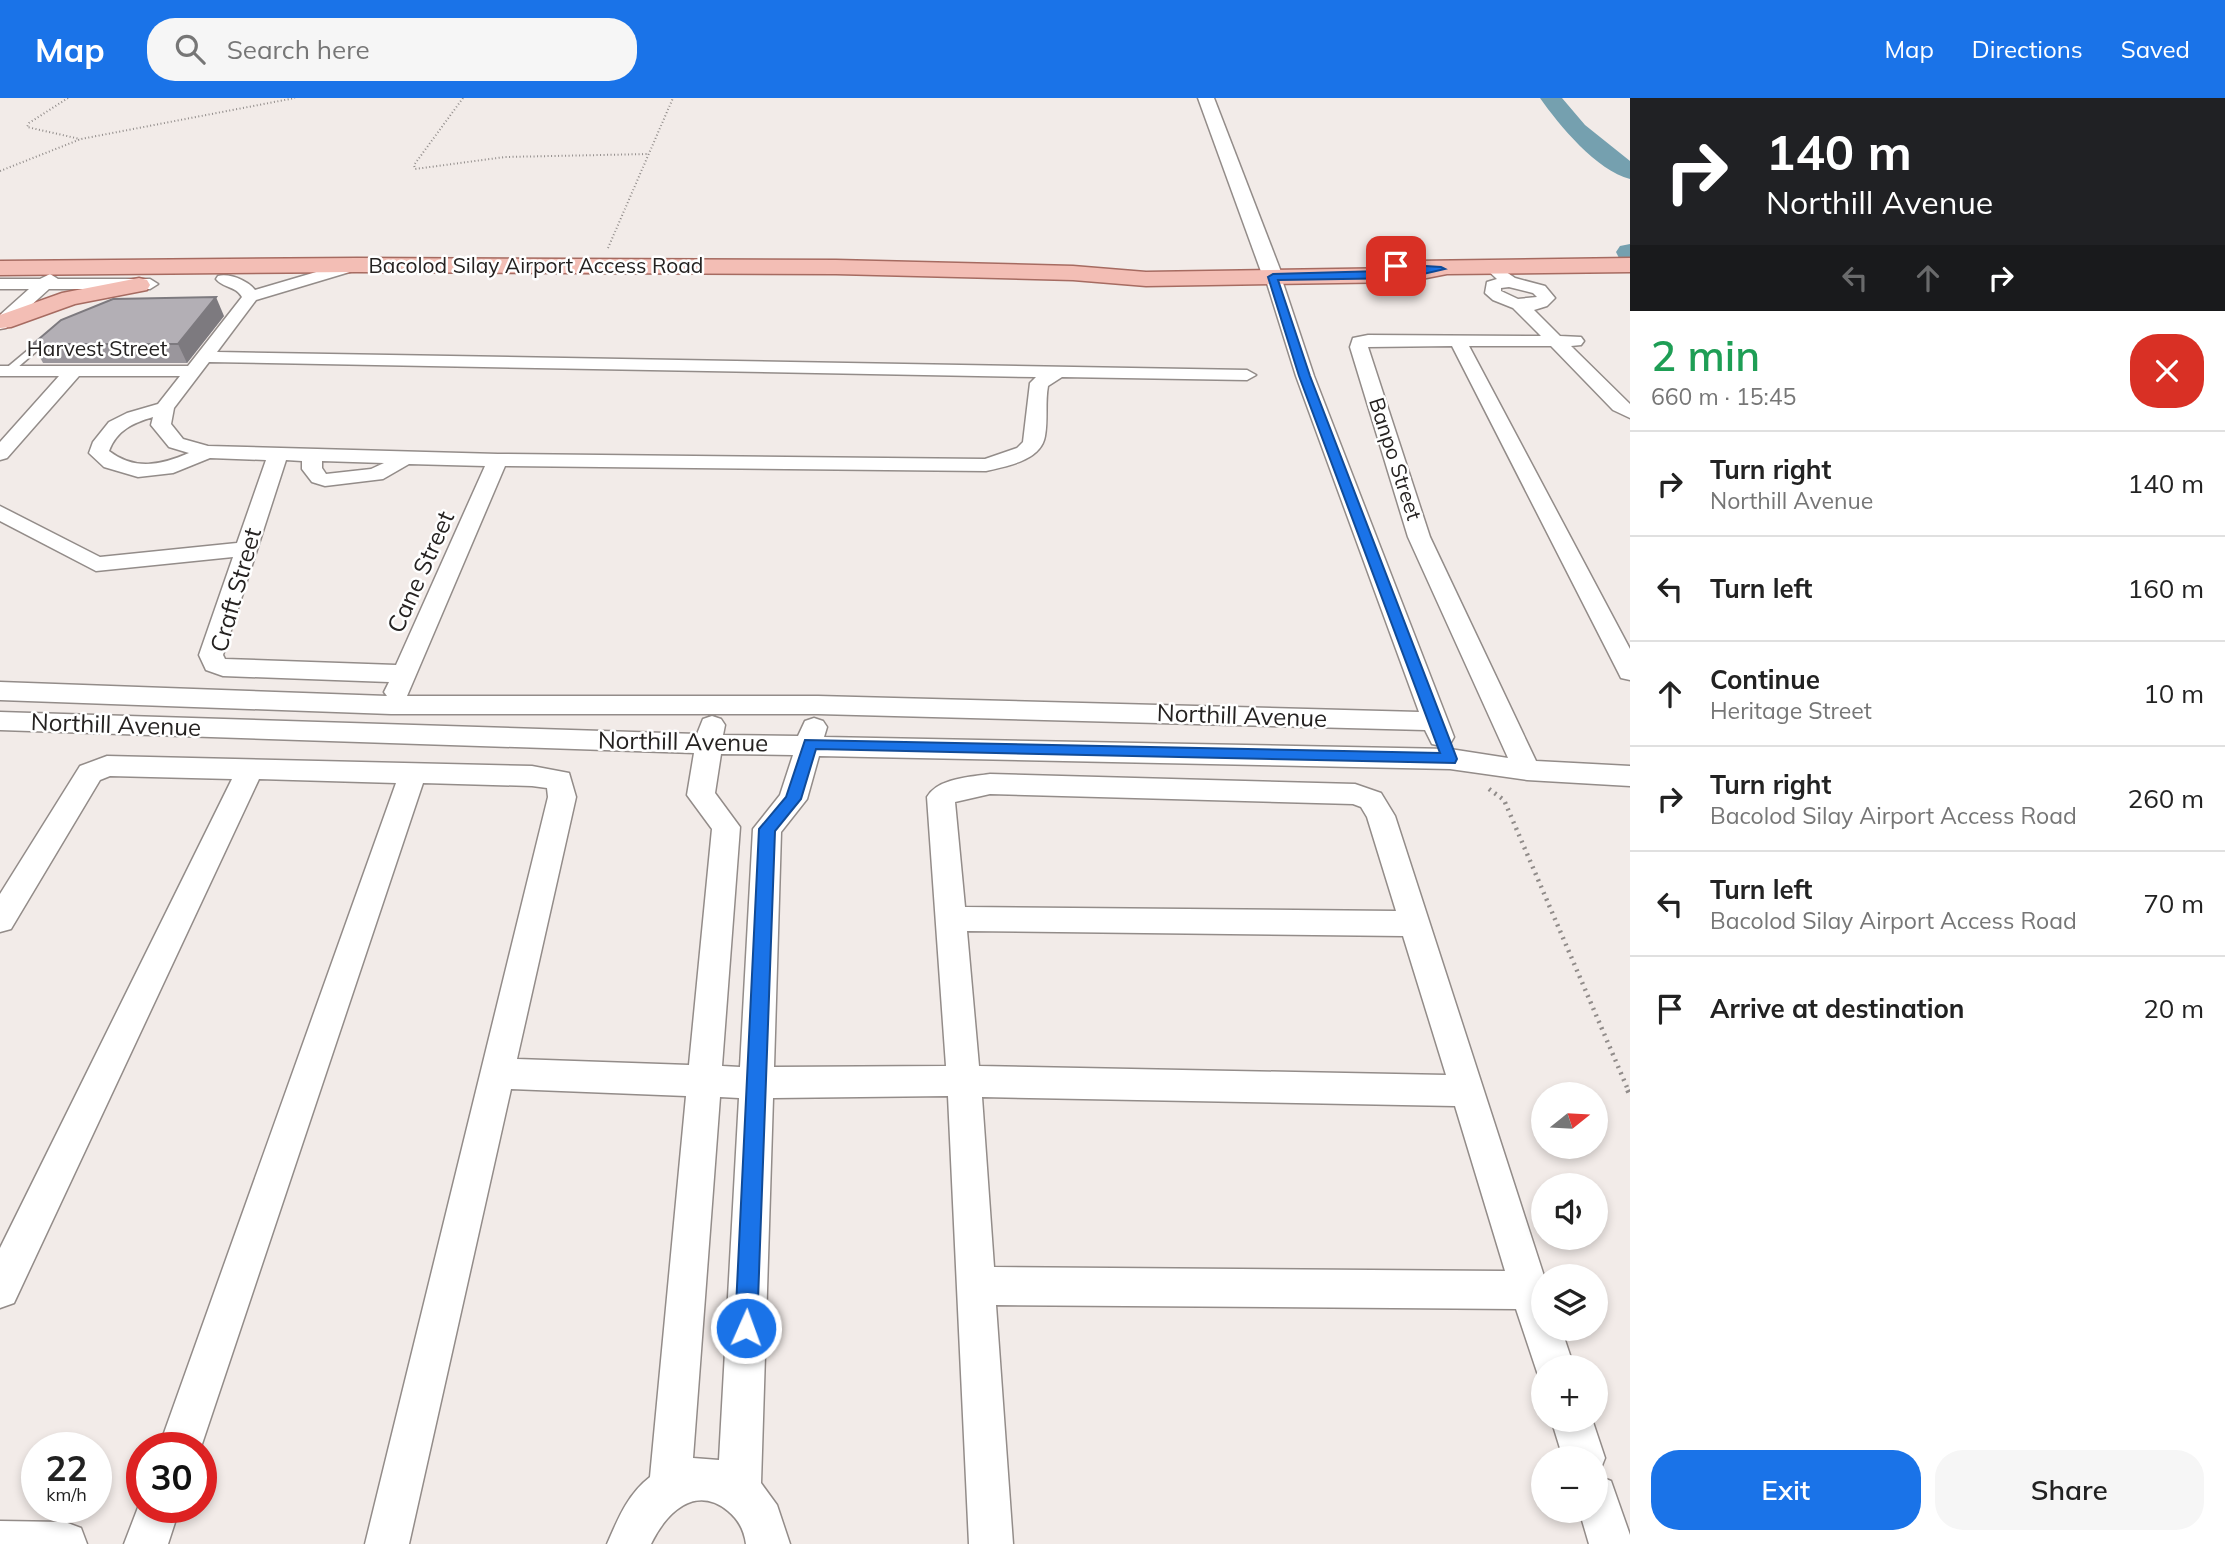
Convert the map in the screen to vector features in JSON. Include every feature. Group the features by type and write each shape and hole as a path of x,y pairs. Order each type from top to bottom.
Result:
{"main road":[{"name":"Bacolod Silay Airport Access Road","path":"0,268 39,276 62,268 357,265 836,267 1073,273 1146,279 1271,272 1406,275 1441,269 1501,275 1575,265 1630,265"},
{"path":"1,323 71,298 150,284 192,284 224,279 260,267"}],"street":[{"path":"1206,98 1271,272 1304,376 1450,759"},
{"path":"239,306 357,265"},
{"path":"1519,304 1538,304 1547,298 1545,293 1530,285 1501,275 1493,285 1493,293 1519,304 1565,341 1628,405"},
{"path":"1,323 39,276"},
{"path":"0,298 8,284 39,276 150,284"},
{"path":"224,279 246,288 239,306 165,408 161,425 176,443 206,453 312,455 312,469 319,478 326,480 376,475 410,458 986,465 1026,453 1037,441 1039,383 1058,372"},
{"path":"1538,304 1565,341"},
{"path":"1458,341 1630,672"},
{"name":"Banpo Street","path":"1527,770 1419,537 1359,342 1565,341"},
{"name":"Harvest Street","path":"4,372 199,364 1247,375"},
{"path":"0,454 74,371"},
{"path":"165,408 133,416 117,424 103,439 99,453 113,466 135,471 180,466 206,453"},
{"name":"Craft Street","path":"278,454 211,655 215,664 223,668 405,674"},
{"name":"Cane Street","path":"391,705 498,460"},
{"path":"0,512 96,564 246,550"},
{"name":"Northill Avenue","path":"0,691 391,705 818,705 1435,721"},
{"path":"670,1486 726,827 701,795 715,705"},
{"path":"739,1491 767,829 793,799 811,744 818,705"},
{"name":"Northill Avenue","path":"0,721 709,744 1450,759 1527,770 1630,776"},
{"path":"0,920 90,773 107,766 532,776 559,780 562,797 387,1544"},
{"path":"0,1289 250,769"},
{"path":"185,1432 413,774"},
{"path":"991,1544 964,1081 941,797 957,790 990,784 1355,794 1371,800 1381,816 1551,1355"},
{"path":"726,827 767,829"},
{"path":"951,919 1414,924"},
{"path":"497,1073 756,1083 964,1081 1466,1091"},
{"path":"976,1286 1530,1290"},
{"path":"629,1544 650,1503 670,1486 694,1478 718,1480 739,1491 757,1510 768,1544"},
{"path":"146,1544 153,1523"},
{"path":"1604,1523 1611,1544"},
{"path":"0,1543 65,1544"}],"lane":[{"path":"4,372 38,344 56,334"}],"path":[{"path":"68,98 29,122 27,127 81,139"},
{"path":"0,171 81,139 295,98"},
{"path":"463,98 414,165 415,169 434,169 483,159 649,154"},
{"path":"608,267 609,241 673,98"},
{"path":"1450,759 1504,800 1630,1094"}],"building":[{"path":"216,297 178,344 33,344 61,320 113,299"}],"waterway":[{"path":"1551,98 1577,130 1630,172"}],"route":[{"path":"746,1328 767,829 793,799 811,744 1450,759 1304,376 1273,277 1406,275 1441,269 1396,266"}]}
